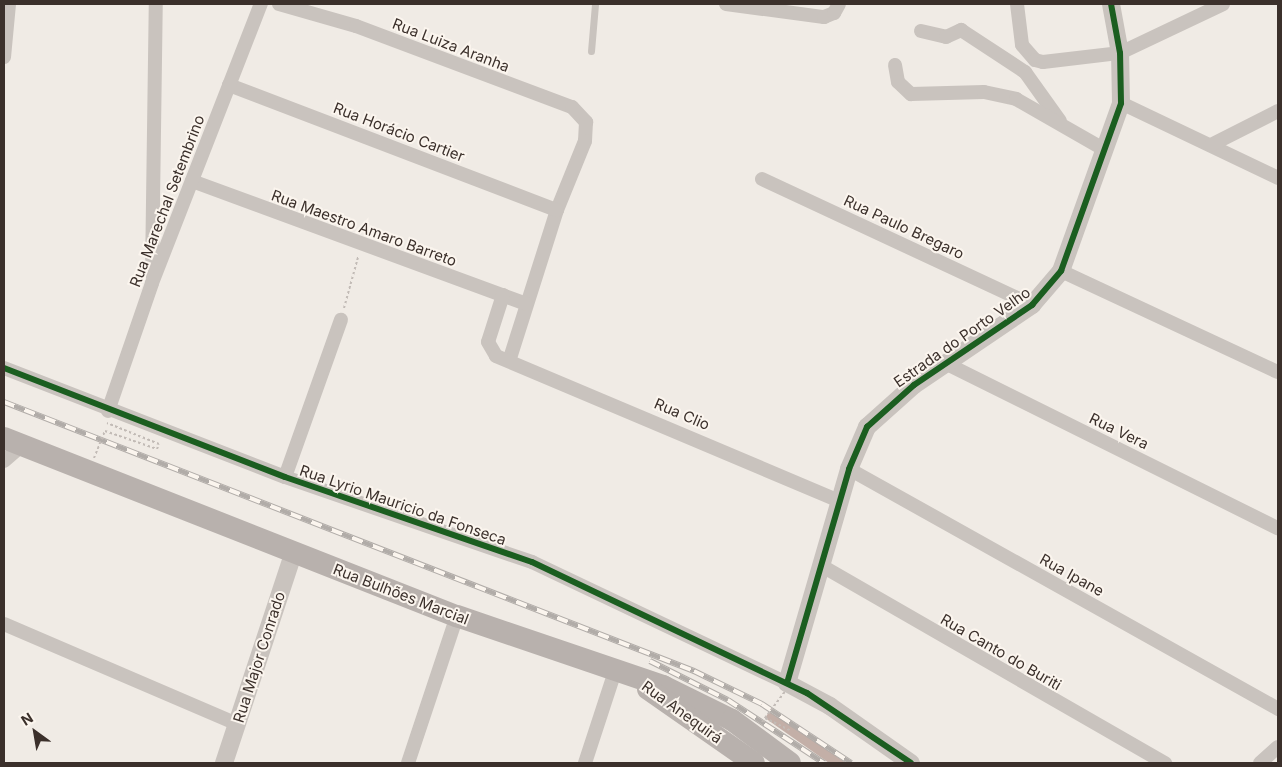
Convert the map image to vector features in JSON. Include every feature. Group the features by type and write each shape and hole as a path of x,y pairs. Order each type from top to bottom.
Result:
{"main road":[{"name":"Rua Bulhões Marcial","path":"12,442 457,616 624,674 705,705 790,763"},
{"name":"Rua Anequirá","path":"624,674 754,763"}],"street":[{"path":"4,57 9,4"},
{"path":"152,283 156,4"},
{"name":"Rua Marechal Setembrino","path":"104,409 261,4"},
{"name":"Rua Luiza Aranha","path":"279,4 356,26 572,108 586,122 585,141 558,210"},
{"path":"726,4 810,17 834,13 839,4"},
{"path":"1017,4 1022,45 1035,60 1120,53 1223,4"},
{"name":"Estrada do Porto Velho","path":"786,687 849,470 867,427 883,408 945,363 1032,305 1061,271 1121,103 1120,53 1111,4"},
{"path":"921,31 946,37 961,30 968,34 1025,72 1062,123"},
{"path":"895,65 898,82 911,94 984,92 1024,101 1105,150"},
{"name":"Rua Horácio Cartier","path":"229,85 558,210"},
{"path":"1121,103 1278,178"},
{"path":"1211,145 1278,111"},
{"name":"Rua Paulo Bregaro","path":"762,179 1032,305"},
{"name":"Rua Maestro Amaro Barreto","path":"192,181 361,246 503,294 526,304"},
{"path":"153,204 164,214 179,213"},
{"path":"509,361 558,210"},
{"path":"1061,271 1278,372"},
{"name":"Rua Clio","path":"503,294 488,346 496,356 840,501"},
{"path":"284,478 341,320"},
{"name":"Rua Vera","path":"945,363 1278,528"},
{"name":"Rua Lyrio Mauricio da Fonseca","path":"4,368 104,409 284,478 532,562 786,687"},
{"path":"4,461 12,442"},
{"name":"Rua Ipane","path":"849,470 1278,709"},
{"name":"Rua Major Conrado","path":"224,763 294,551"},
{"name":"Rua Canto do Buriti","path":"822,566 1165,763"},
{"path":"408,763 457,616"},
{"path":"4,624 237,724"},
{"path":"585,763 624,674"},
{"path":"786,687 830,706 911,763"},
{"path":"1260,763 1278,747"}],"lane":[{"path":"591,51 595,4"}],"path":[{"path":"341,320 361,246"},
{"path":"94,458 105,431 157,449 159,444 108,426 104,409"},
{"path":"762,722 766,719 786,687"},
{"path":"766,719 790,730"}],"building":[{"path":"769,712 793,726 846,763 829,763 765,718"}],"railway":[{"path":"4,402 694,671 762,704 851,763"},
{"path":"650,661 728,700 824,763"}],"cycle path":[{"path":"787,683 849,469 867,427 914,385 1032,305 1061,271 1121,103 1120,53 1111,4"},
{"path":"4,368 285,477 532,562 807,693 911,763"}]}
